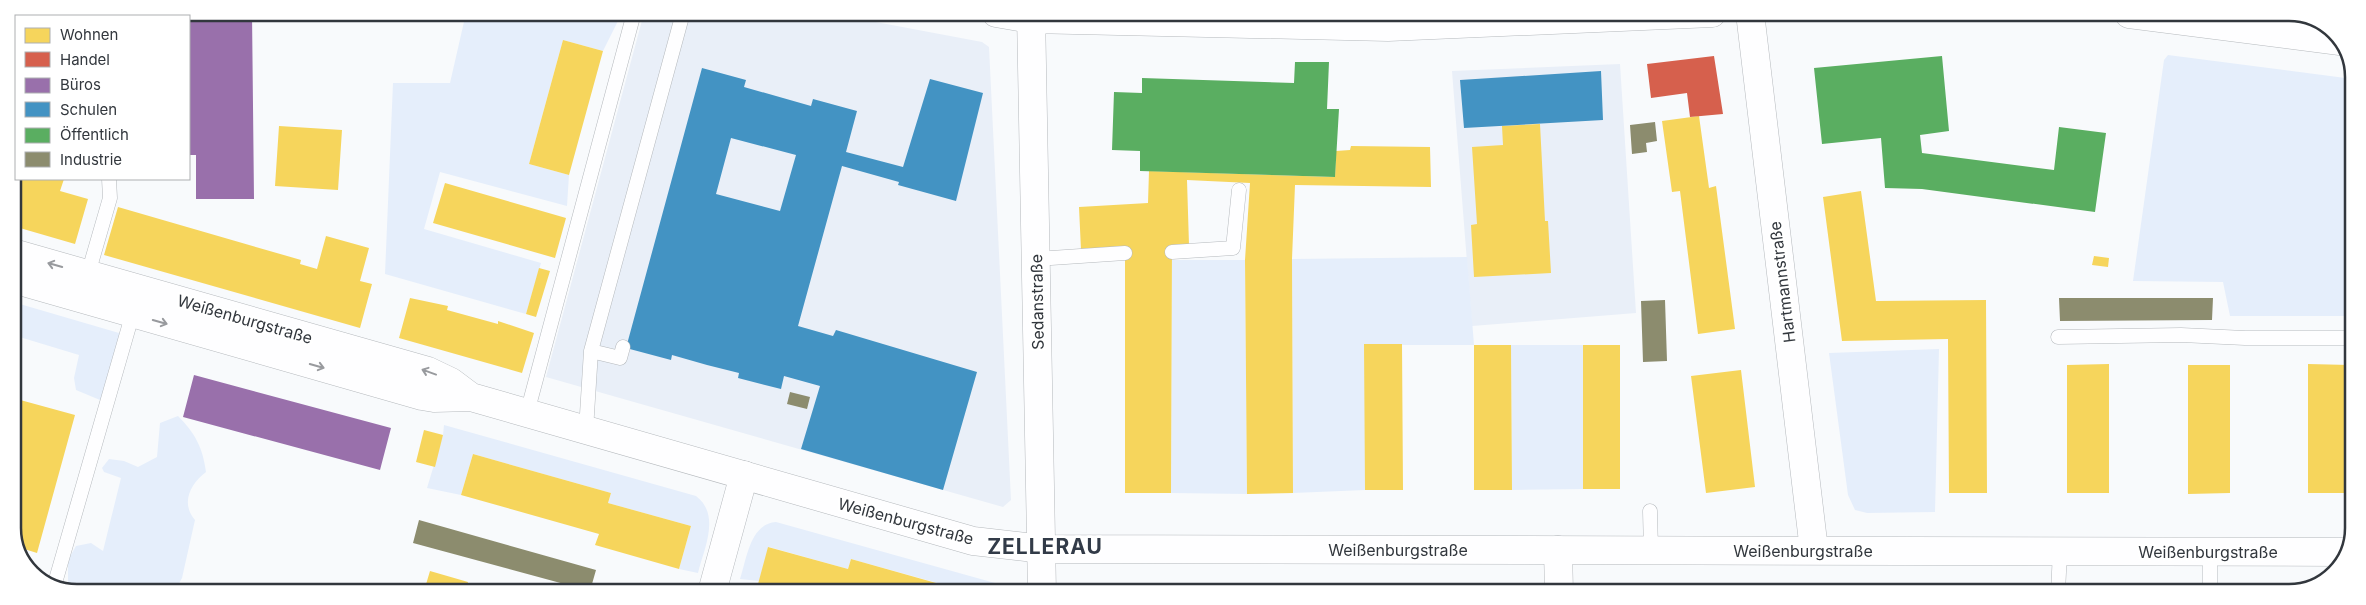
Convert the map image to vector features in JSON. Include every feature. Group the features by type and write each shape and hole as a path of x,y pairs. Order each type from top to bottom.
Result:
{"street":[{"name":"Sedanstraße","path":"1031,21 1043,549 1042,584"},
{"name":"Hartmannstraße","path":"1751,21 1814,550"},
{"path":"2184,21 2331,40"},
{"name":"Weißenburgstraße","path":"21,255 91,275 137,302"},
{"name":"Weißenburgstraße","path":"21,280 137,302 422,396 434,398 471,397 973,540 1043,549 2339,552"},
{"path":"714,584 744,475"},
{"path":"1558,550 1559,584"}],"lane":[{"path":"527,413 632,21"},
{"path":"586,430 592,351 681,21"},
{"path":"91,275 110,198 108,180"},
{"path":"1172,252 1233,248 1239,190"},
{"path":"91,275 106,231"},
{"path":"1036,259 1126,253"},
{"path":"56,580 137,302"},
{"path":"2058,337 2181,335 2245,338 2345,338"},
{"path":"592,351 620,358 623,347"},
{"path":"1650,511 1651,550"},
{"path":"2058,584 2060,552"},
{"path":"2210,552 2210,584"}],"shaded area":[{"path":"464,21 618,21 603,51 563,40 529,164 569,175 567,206 440,172 424,229 541,263 526,314 385,274 393,83 450,83"},
{"path":"642,21 870,21 982,42 989,47 1011,500 1003,507 546,377"},
{"path":"2168,55 2345,78 2345,316 2230,316 2223,282 2133,281 2164,60"},
{"path":"1620,64 1636,313 1472,326 1452,71"},
{"path":"1467,257 1474,345 1365,345 1365,490 1293,493 1292,259"},
{"path":"1172,260 1245,260 1247,494 1171,493"},
{"path":"21,304 119,333 123,349 108,399 100,400 76,390 74,378 79,355 21,337"},
{"path":"1511,345 1583,345 1583,489 1512,490"},
{"path":"1939,349 1935,512 1867,513 1855,510 1848,495 1829,353"},
{"path":"178,416 197,441 203,456 206,472 196,482 189,494 188,507 195,520 182,578 179,584 68,583 68,560 76,546 91,543 103,551 121,478 104,472 102,468 109,459 124,461 138,467 157,457 160,423"},
{"path":"444,425 696,496 704,504 709,522 707,543 698,573 679,569 691,526 608,503 611,493 473,454 461,495 427,488 443,435"},
{"path":"776,522 996,584 941,584 851,559 848,569 769,547 759,581 740,579 751,543 760,529 767,524"}],"building: Wohnen":[{"path":"563,40 603,51 569,175 529,164"},
{"path":"1699,116 1709,188 1716,186 1735,329 1698,334 1680,191 1672,192 1662,121"},
{"path":"1540,124 1545,221 1548,221 1551,273 1474,277 1471,225 1477,224 1472,147 1503,145 1502,126"},
{"path":"279,126 342,130 338,190 275,186"},
{"path":"1351,146 1430,147 1431,187 1295,185 1292,259 1293,493 1247,494 1245,260 1250,183 1187,180 1189,245 1172,245 1171,493 1125,493 1125,260 1081,250 1079,207 1148,203 1149,171 1335,177 1336,151 1350,150"},
{"path":"22,180 64,180 60,191 88,199 75,244 21,228"},
{"path":"445,183 566,218 555,258 433,223"},
{"path":"1861,191 1876,301 1986,300 1987,493 1949,493 1948,339 1842,341 1823,197"},
{"path":"118,207 301,260 300,264 317,269 326,236 369,248 360,281 372,284 360,328 104,255"},
{"path":"2094,256 2109,258 2108,267 2092,265"},
{"path":"539,268 550,271 536,317 526,314"},
{"path":"410,298 448,306 447,310 498,324 498,321 534,333 522,373 399,338"},
{"path":"1364,344 1402,344 1403,490 1365,490"},
{"path":"1474,345 1511,345 1512,490 1474,490"},
{"path":"1583,345 1620,345 1620,489 1583,489"},
{"path":"2109,364 2109,493 2067,493 2067,365"},
{"path":"2308,364 2345,365 2345,493 2308,493"},
{"path":"2188,365 2230,365 2230,493 2188,494"},
{"path":"1741,370 1755,487 1706,493 1691,376"},
{"path":"21,400 75,415 37,553 26,550 21,531"},
{"path":"424,430 443,435 435,467 416,462"},
{"path":"473,454 611,493 608,503 691,526 679,569 595,545 599,534 461,495"},
{"path":"768,547 848,569 851,559 940,584 758,584"},
{"path":"430,571 468,582 468,584 426,584"},
{"path":"1865,583 2047,584 1865,584"},
{"path":"2149,583 2149,584 2083,584"},
{"path":"2298,583 2288,584 2239,584"}],"building: Handel":[{"path":"1714,56 1723,114 1690,117 1687,93 1651,98 1647,64"}],"building: Büros":[{"path":"190,21 252,21 254,199 196,199 196,155 190,155"},
{"path":"194,375 391,428 380,470 183,417"}],"building: Schulen":[{"path":"702,68 746,80 744,87 811,106 813,99 857,111 846,152 903,167 930,79 983,93 956,201 898,185 899,182 842,166 798,326 833,336 836,330 977,372 943,490 801,449 820,386 784,376 781,389 738,378 739,373 672,355 671,360 626,348","holes":["731,138 796,155 780,211 716,194"]},
{"path":"1601,71 1603,120 1464,128 1460,80"}],"building: Öffentlich":[{"path":"1942,56 1949,131 1920,135 1922,153 2054,170 2059,127 2106,133 2095,212 1922,189 1885,188 1881,138 1822,144 1814,68"},
{"path":"1295,62 1329,62 1327,109 1339,109 1335,177 1140,171 1140,151 1112,150 1114,92 1142,93 1142,78 1294,83"}],"building: Industrie":[{"path":"1655,122 1657,141 1646,143 1647,152 1632,154 1630,125"},
{"path":"2059,298 2213,298 2212,320 2060,321"},
{"path":"1665,300 1667,361 1643,362 1641,301"},
{"path":"790,392 810,397 807,409 787,404"},
{"path":"419,520 596,570 592,584 564,584 413,543"}],"district":[{"name":"ZELLERAU","path":"1045,546"}]}
